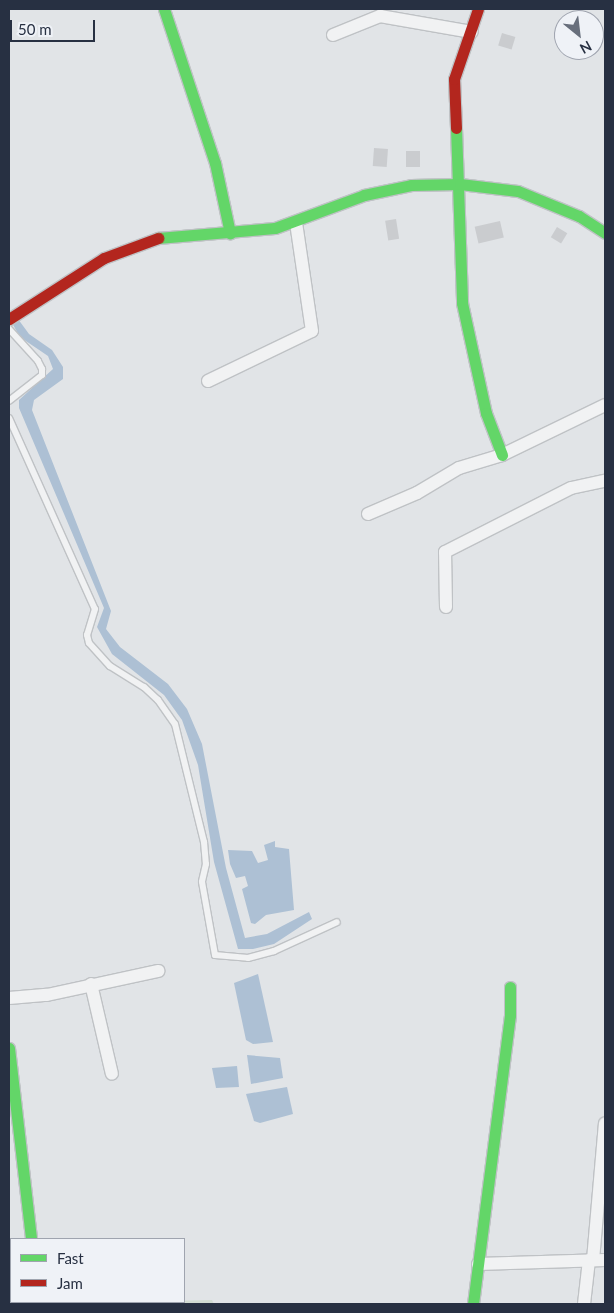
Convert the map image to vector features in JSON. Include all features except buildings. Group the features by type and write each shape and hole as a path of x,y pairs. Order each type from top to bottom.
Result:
{"street":[{"path":"164,9 215,163 230,233"},
{"path":"478,9 472,32 454,79 453,110 460,184 462,303 486,413 502,455"},
{"path":"334,35 380,16 472,32"},
{"path":"9,320 104,258 156,238 230,233 296,222 386,189 460,184 518,191 579,216 605,233"},
{"path":"208,381 312,331 296,222"},
{"path":"368,514 417,493 459,468 502,455 605,405"},
{"path":"446,607 445,552 571,488 605,481"},
{"path":"9,998 47,994 158,971"},
{"path":"92,984 112,1074"},
{"path":"472,1304 510,1015 510,987"},
{"path":"9,1048 31,1238"},
{"path":"584,1304 596,1260 605,1124"},
{"path":"478,1264 596,1260"}],"lane":[{"path":"9,329 38,361 42,369 42,374 9,401"},
{"path":"9,418 94,609 87,635 89,642 110,666 144,687 176,724 204,842 206,864 202,882 215,955 248,958 274,951 336,922"}],"shaded area":[{"path":"212,1300 214,1304 81,1304 185,1303 185,1301"}],"water":[{"path":"18,319 29,334 52,350 63,367 63,379 34,400 32,410 111,611 106,629 120,647 168,684 187,709 202,744 226,868 245,938 267,934 309,912 312,919 274,944 253,949 238,949 214,862 198,765 182,720 164,695 112,654 97,627 104,608 19,408 19,400 53,369 48,356 20,337 12,323"},
{"path":"275,841 275,847 289,849 294,910 266,915 255,924 251,923 242,889 248,886 245,876 236,878 230,864 228,850 252,851 258,863 268,860 264,845"},
{"path":"258,974 273,1042 253,1044 246,1040 234,983"},
{"path":"247,1055 280,1058 283,1078 251,1084"},
{"path":"237,1066 239,1087 216,1088 212,1068"},
{"path":"287,1087 293,1114 260,1123 254,1121 246,1094"}],"traffic: fast":[{"path":"164,9 215,163 230,233"},
{"path":"456,128 462,303 486,413 502,455"},
{"path":"158,238 275,228 364,195 411,185 460,184 518,191 579,216 605,233"},
{"path":"473,1304 510,1015 510,987"},
{"path":"9,1048 31,1238"}],"traffic: jam":[{"path":"456,128 454,79 478,9"},
{"path":"9,319 104,258 158,238"}]}
